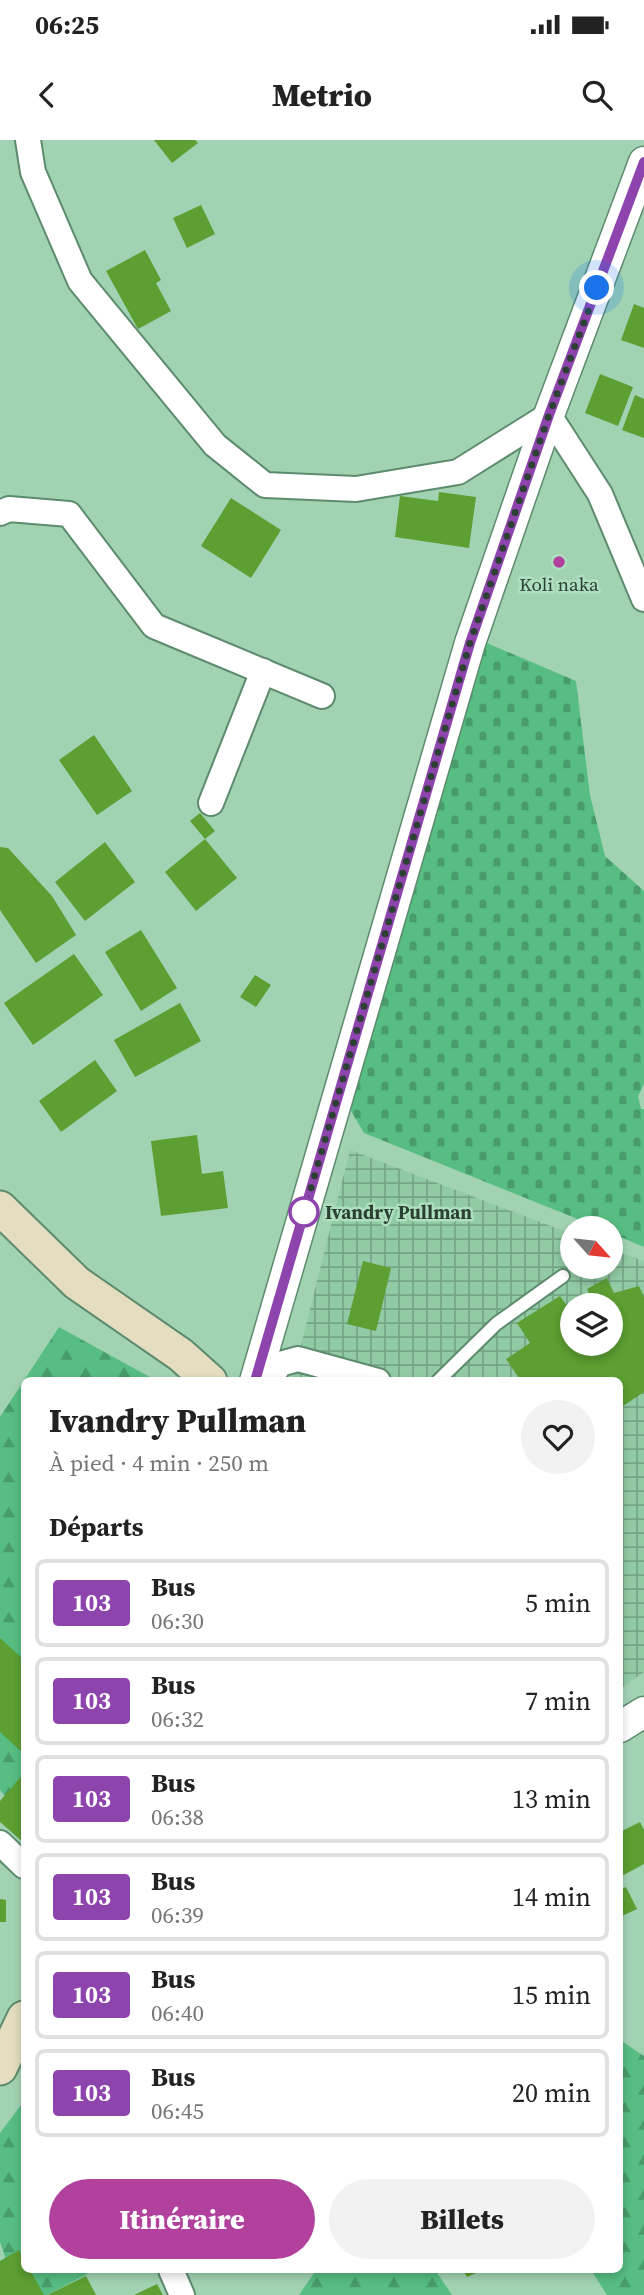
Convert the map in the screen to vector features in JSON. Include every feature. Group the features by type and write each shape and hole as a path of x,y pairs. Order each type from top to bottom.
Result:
{"main road":[{"path":"0,1208 77,1283 181,1355 206,1377"}],"street":[{"path":"29,140 33,172 79,281 215,445 265,485 356,489 458,472 549,415"},
{"path":"256,1377 470,643 549,415 644,162"},
{"path":"549,415 600,494 644,599"},
{"path":"0,513 9,509 69,514 154,625 323,696"},
{"path":"211,803 263,671"},
{"path":"272,1377 280,1364 298,1359 363,1377"},
{"path":"623,1725 644,1712"},
{"path":"0,1843 21,1863"},
{"path":"172,2273 182,2295"}],"lane":[{"path":"442,1377 496,1324 560,1278"}],"shaded area":[{"path":"350,1150 560,1229 560,1279 623,1279 623,1253 644,1261 644,1672 623,1687 623,1377 293,1377"}],"green space":[{"path":"482,641 576,681 590,795 605,856 644,891 644,1084 638,1096 641,1109 644,1109 644,1247 623,1238 623,1216 570,1216 364,1133 351,1111 360,1045"},
{"path":"59,1327 150,1377 26,1377"},
{"path":"21,1385 21,1793 10,1802 0,1790 0,1417"},
{"path":"623,2042 644,2056 644,2295 607,2295 593,2273 623,2273"},
{"path":"21,2105 21,2273 89,2273 47,2295 18,2295 0,2242 0,2133"},
{"path":"314,2273 437,2273 452,2295 299,2295"}],"building":[{"path":"154,140 195,140 198,143 172,163"},
{"path":"201,205 215,234 187,248 173,218"},
{"path":"145,250 161,280 156,283 171,311 138,329 106,271"},
{"path":"634,304 644,308 644,348 621,340"},
{"path":"600,374 633,387 618,426 585,413"},
{"path":"635,395 644,399 644,438 622,430"},
{"path":"439,492 476,497 469,548 395,537 400,496 438,501"},
{"path":"231,498 281,530 251,578 201,546"},
{"path":"94,735 132,791 97,815 59,760"},
{"path":"200,813 215,831 205,839 190,821"},
{"path":"205,839 237,878 196,911 165,872"},
{"path":"105,842 135,882 85,921 55,882"},
{"path":"0,847 8,848 52,896 76,935 36,963 0,910"},
{"path":"141,930 177,988 141,1011 105,952"},
{"path":"74,954 103,995 33,1045 4,1003"},
{"path":"255,975 271,985 256,1007 240,997"},
{"path":"180,1003 201,1041 135,1077 114,1040"},
{"path":"95,1060 117,1091 61,1132 39,1101"},
{"path":"197,1135 202,1174 223,1171 228,1208 161,1216 151,1141"},
{"path":"363,1261 391,1268 376,1331 347,1324"},
{"path":"607,1279 614,1293 589,1293 587,1289"},
{"path":"639,1286 644,1297 644,1392 623,1406 623,1377 518,1377 506,1359 530,1343 517,1323 560,1296 560,1356 623,1356 623,1293 614,1293"},
{"path":"0,1638 21,1657 21,1751 0,1732"},
{"path":"21,1776 21,1840 0,1822 0,1801"},
{"path":"640,1822 644,1830 644,1864 623,1875 623,1830"},
{"path":"626,1887 637,1909 623,1916 623,1888"},
{"path":"0,1899 6,1900 6,1922 0,1922"},
{"path":"19,2250 21,2273 32,2273 44,2295 0,2295 0,2261"},
{"path":"86,2276 96,2295 47,2295"},
{"path":"157,2284 163,2295 134,2295"}],"bus line":[{"name":"103","path":"256,1377 470,643 549,415 644,162"}],"place":[{"name":"Koli naka","path":"559,562"},
{"name":"Ivandry Pullman","path":"304,1212"}],"route":[{"path":"304,1212 470,643 549,415 597,288"}]}
